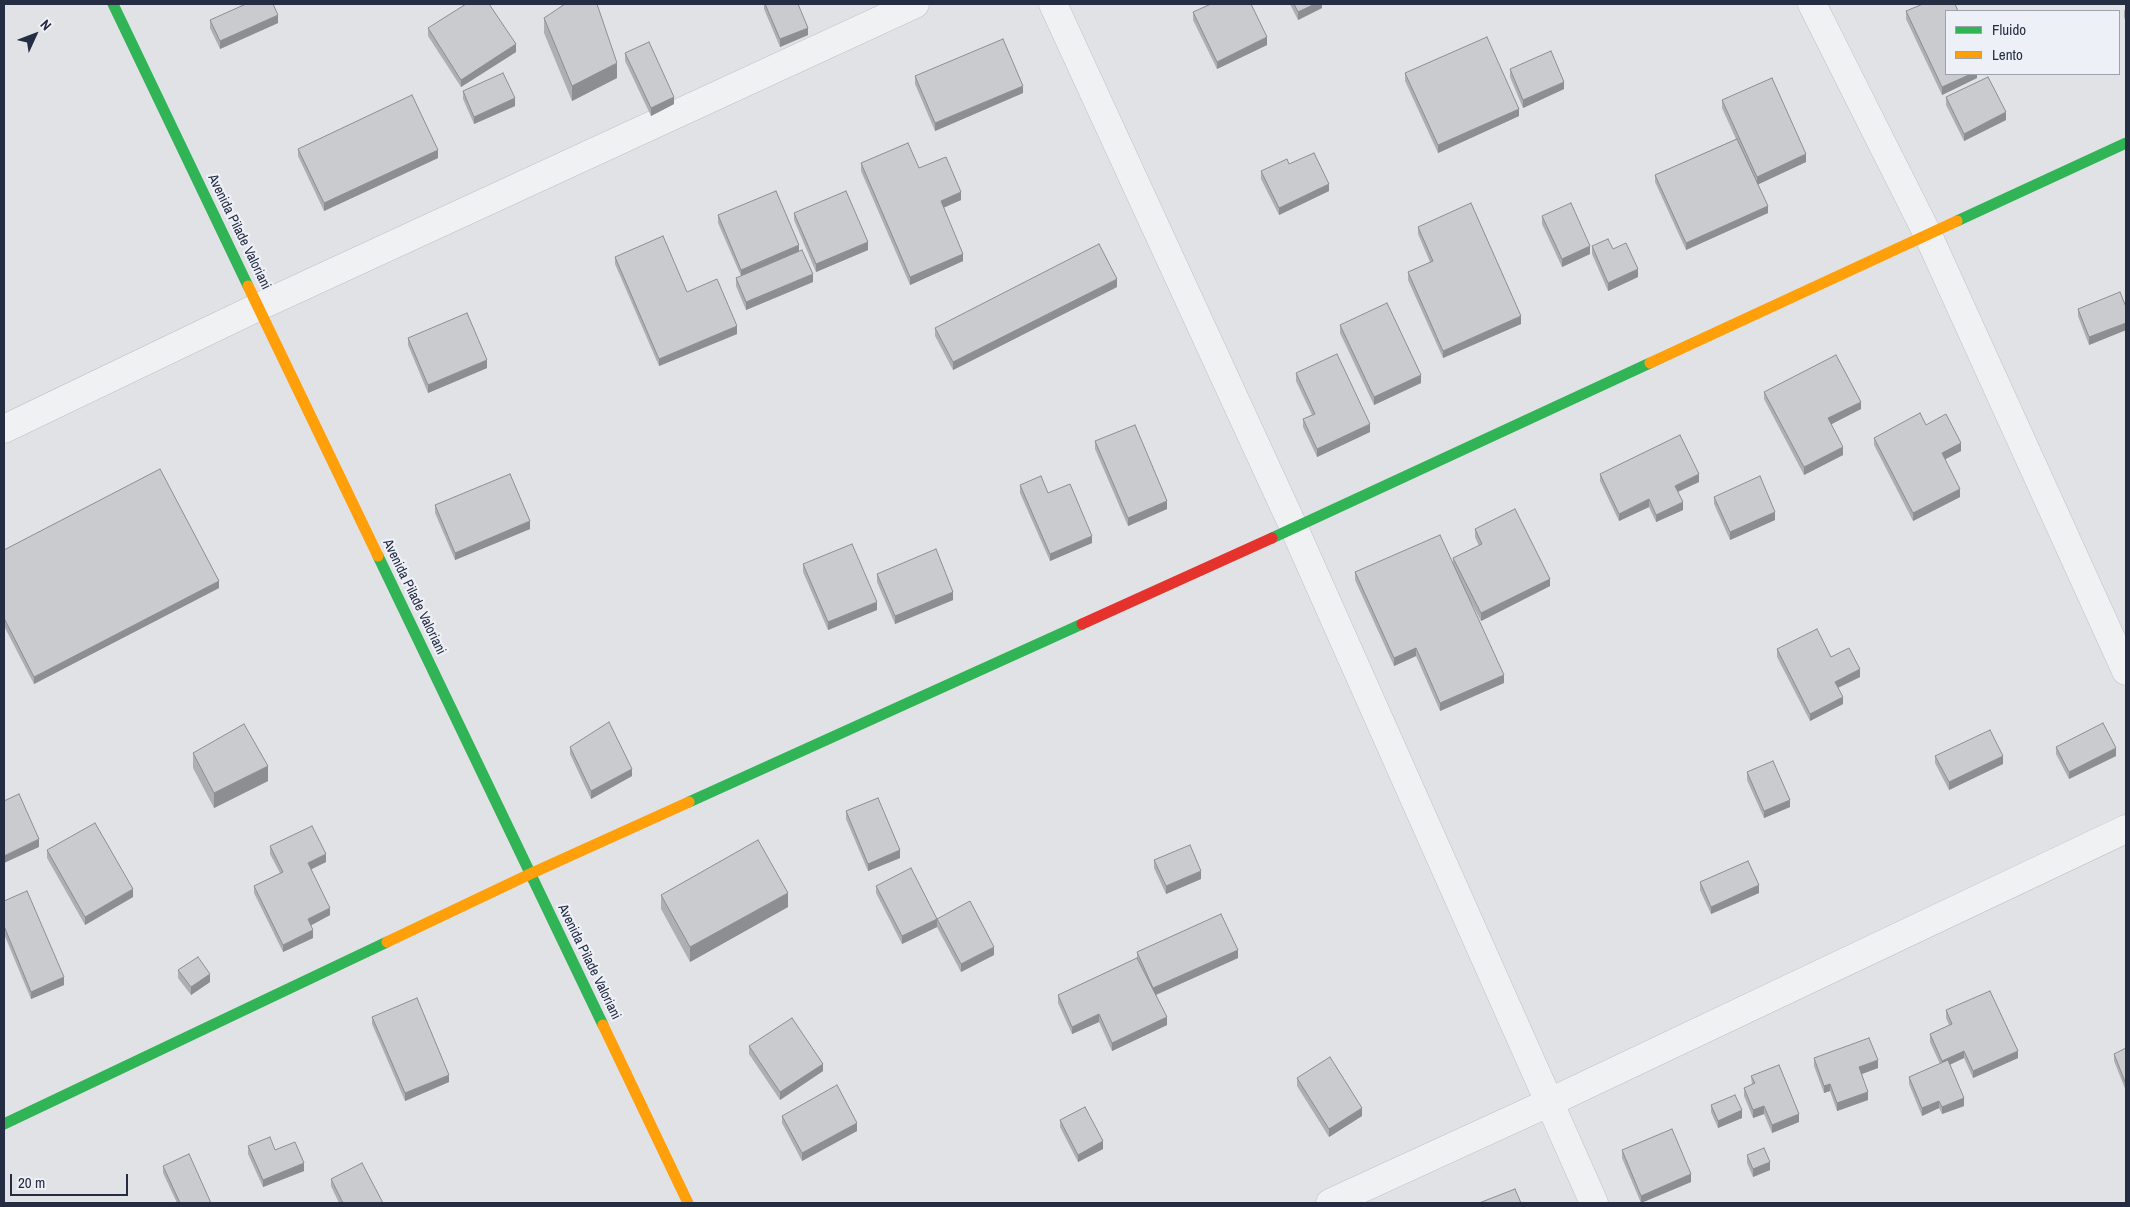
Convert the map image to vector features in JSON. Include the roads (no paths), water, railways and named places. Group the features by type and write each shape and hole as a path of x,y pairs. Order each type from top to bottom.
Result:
{"street":[{"name":"Avenida Pilade Valoriani","path":"113,4 688,1203"},
{"path":"4,429 258,308 915,4"},
{"path":"1053,4 1294,528 1594,1203"},
{"path":"1812,4 1928,234 2126,671"},
{"path":"4,1124 530,874 1294,528 2126,143"},
{"path":"1330,1203 1548,1103 2126,828"}]}
